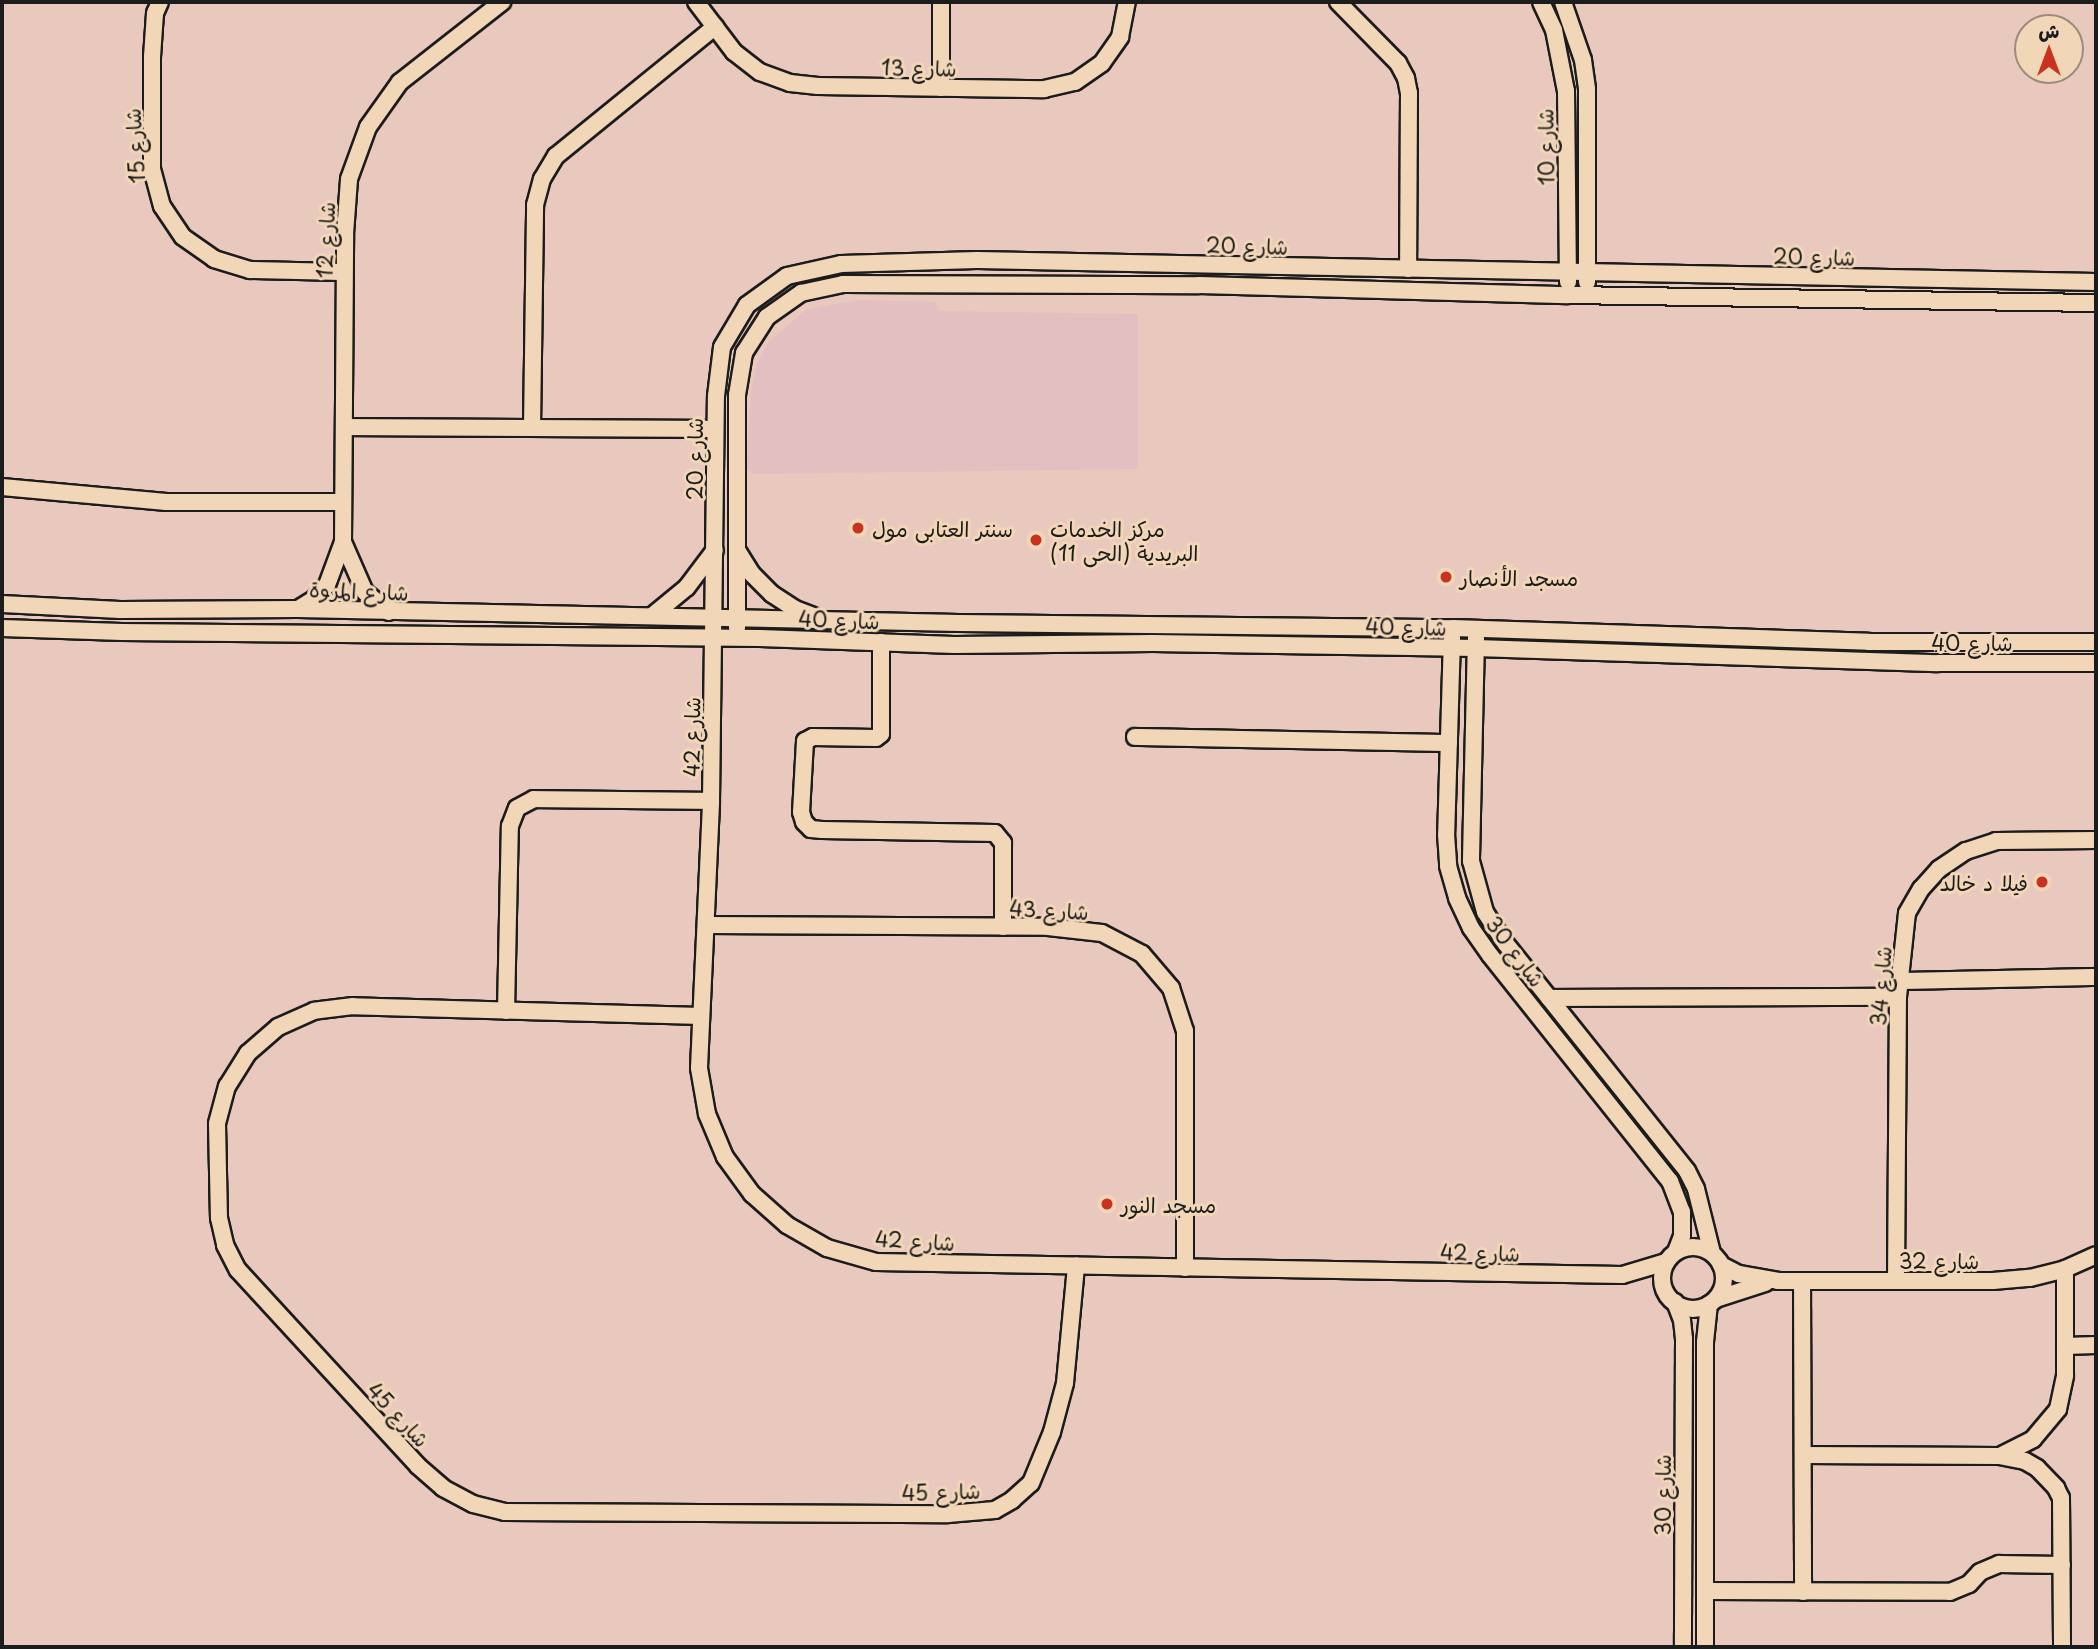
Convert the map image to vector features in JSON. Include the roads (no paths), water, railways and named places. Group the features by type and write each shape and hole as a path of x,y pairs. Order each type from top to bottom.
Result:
{"street":[{"name":"شارع 15","path":"160,2 155,13 152,57 152,169 162,206 183,237 214,259 250,270 344,272"},
{"name":"شارع 12","path":"298,609 327,585 343,542 344,272 349,179 368,127 400,82 502,2"},
{"name":"شارع 13","path":"696,2 734,52 760,72 790,83 1044,89 1075,82 1102,63 1120,37 1127,2"},
{"path":"941,2 941,88"},
{"path":"1338,2 1398,63 1406,78 1409,93 1402,269 1396,289"},
{"name":"شارع 10","path":"1541,2 1557,40 1566,91 1568,295"},
{"name":"شارع 10","path":"1563,2 1583,60 1587,89 1587,295"},
{"path":"532,428 536,205 542,179 556,156 715,27"},
{"name":"شارع 20","path":"715,637 716,396 722,347 747,305 787,276 841,264 977,260 2096,282"},
{"name":"شارع 20","path":"737,637 737,394 744,353 767,317 802,293 843,284 1396,289 1568,295 2096,303"},
{"path":"344,427 716,429"},
{"path":"2,487 166,502 343,502"},
{"name":"شارع 12","path":"343,542 365,592 389,612"},
{"path":"652,617 687,587 715,550"},
{"path":"737,551 752,574 772,594 795,609 822,619"},
{"name":"شارع المروة","path":"2,604 120,610 298,609 715,617"},
{"name":"شارع 40","path":"715,617 1476,628 1869,642 2096,642"},
{"name":"شارع المروة","path":"2,628 122,632 715,637"},
{"name":"شارع 30","path":"1453,628 1446,834 1448,866 1457,898 1471,928 1490,955 1670,1181 1682,1212 1682,1236 1671,1257"},
{"name":"شارع 30","path":"1476,628 1470,835 1476,887 1485,912 1506,944 1687,1171 1696,1189 1716,1259"},
{"name":"شارع 40","path":"715,637 881,642 1476,648 1938,663 2096,663"},
{"name":"شارع 42","path":"715,637 699,1068 707,1114 725,1157 752,1194 787,1225 827,1248 876,1262 1622,1275 1671,1257"},
{"path":"881,642 881,734 876,738 813,737 805,741 801,812 804,822 811,829 822,830 995,833 1003,844 1003,927"},
{"path":"1450,690 1462,684 1474,690"},
{"path":"1135,737 1448,743"},
{"path":"506,1011 510,826 517,808 534,799 711,801"},
{"name":"شارع 34","path":"1896,1281 1899,989 1907,913 1921,889 1940,869 1966,851 1996,841 2096,840"},
{"name":"شارع 43","path":"706,925 1003,927 1102,933 1142,954 1171,988 1185,1031 1185,1268"},
{"path":"1549,998 1899,989 2096,977"},
{"name":"شارع 45","path":"701,1016 353,1006 314,1011 278,1027 248,1053 227,1086 217,1124 219,1218 225,1245 238,1270 418,1466 443,1488 473,1504 505,1512 538,1514 948,1514 995,1510 1012,1500 1031,1482 1052,1432 1065,1383 1076,1266"},
{"path":"1694,1247 1716,1259 1723,1285 1712,1302 1693,1308 1670,1296 1662,1276 1671,1257 1694,1247"},
{"name":"شارع 32","path":"1716,1259 1749,1276 1778,1281 1993,1281 2030,1278 2065,1269 2096,1255"},
{"path":"1999,1456 2033,1439 2058,1409 2064,1392 2065,1269"},
{"name":"شارع 42","path":"1622,1275 1670,1296"},
{"name":"شارع 32","path":"1712,1302 1755,1285 1778,1281"},
{"path":"1802,1281 1803,1592"},
{"name":"شارع 30","path":"1670,1296 1682,1320 1684,1339 1683,1647"},
{"name":"شارع 30","path":"1706,1643 1705,1342 1712,1302"},
{"path":"2065,1346 2096,1345"},
{"path":"1803,1455 1999,1456 2025,1461 2056,1488 2062,1510 2062,1647"},
{"path":"1705,1591 1950,1592 1969,1584 1980,1572 1999,1564 2062,1565"},
{"path":"1678,1647 1683,1629"}],"place":[{"name":"سنتر العتابى مول","path":"858,528"},
{"name":"مركز الخدمات البريدية (الحى 11)","path":"1036,540"},
{"name":"مسجد الأنصار","path":"1446,577"},
{"name":"فيلا د خالد","path":"2042,882"},
{"name":"مسجد النور","path":"1107,1204"}]}
